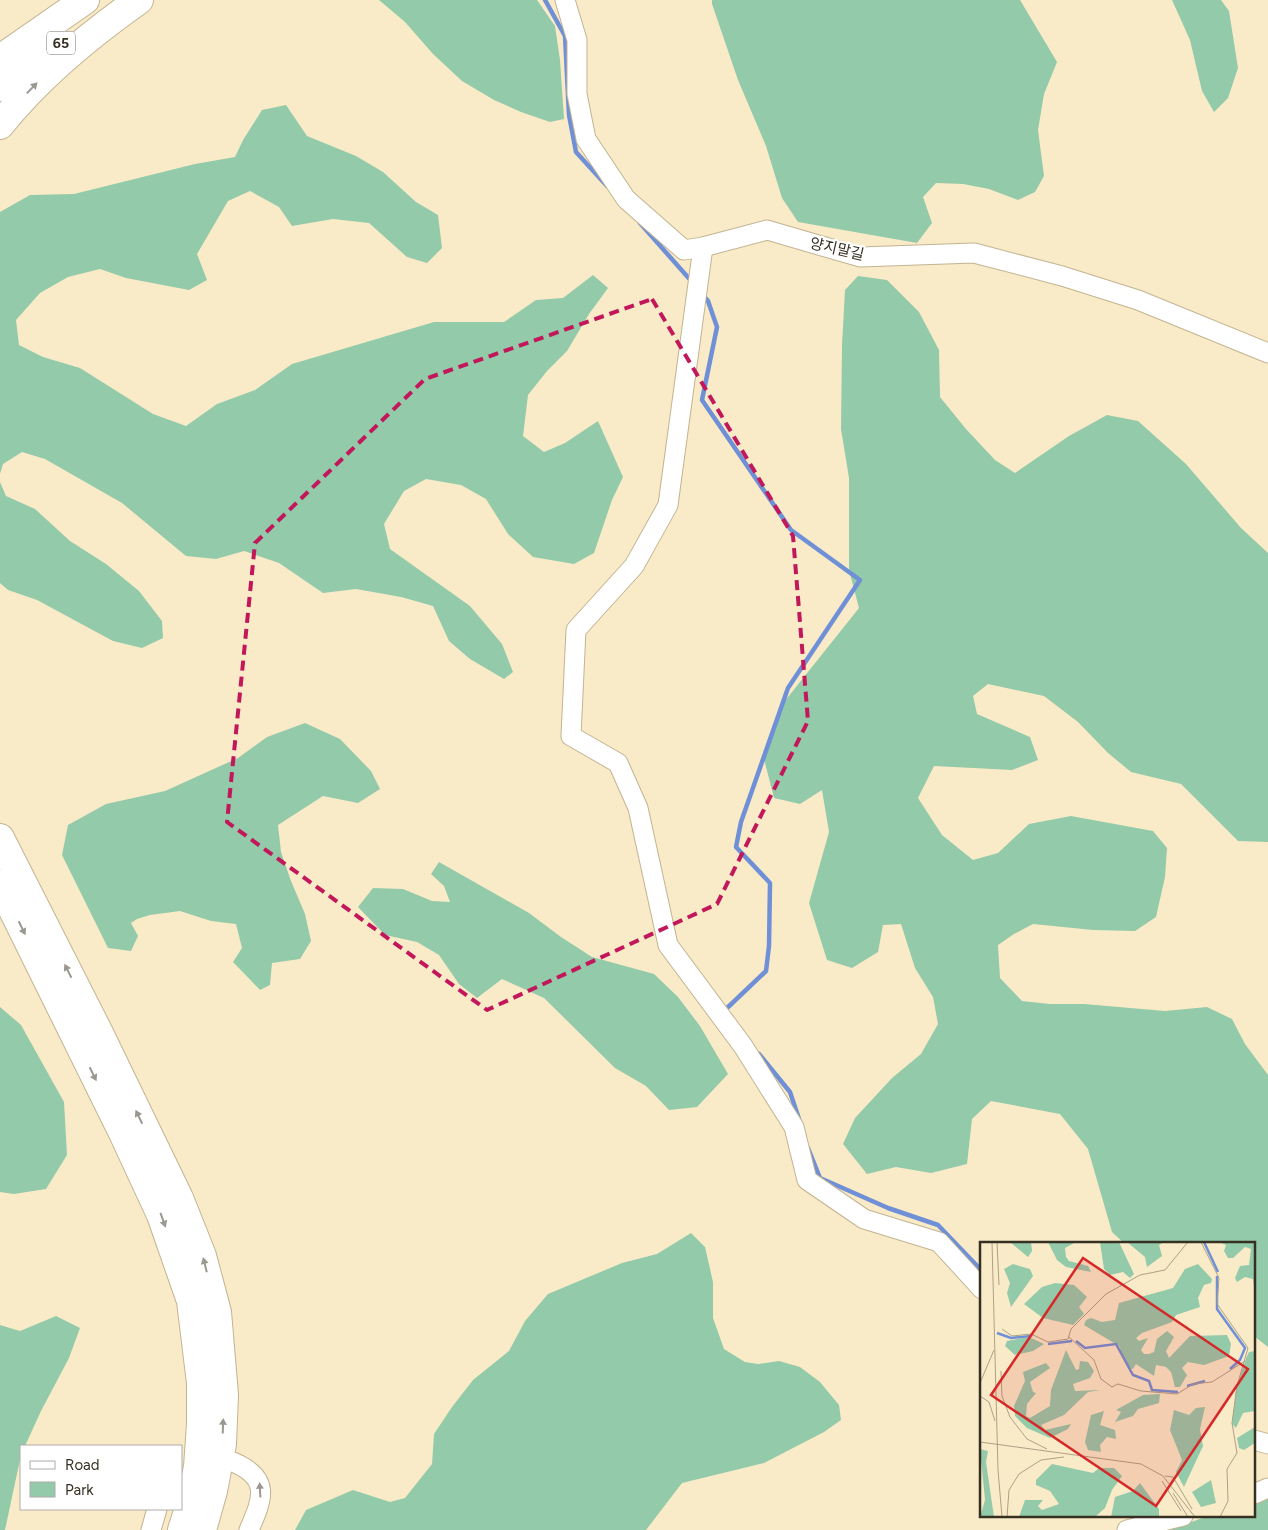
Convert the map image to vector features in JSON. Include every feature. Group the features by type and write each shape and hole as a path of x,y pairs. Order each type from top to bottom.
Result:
{"highway":[{"name":"65","path":"0,59 86,0"},
{"name":"65","path":"0,87 122,0"},
{"path":"0,125 43,77 81,44 139,0"},
{"path":"0,838 179,1198 202,1256 217,1312 224,1395 222,1444 213,1491 202,1530"},
{"path":"0,884 123,1133 157,1207 191,1301 201,1383 200,1424 198,1467 190,1508 182,1530"}],"street":[{"name":"양지말길","path":"565,0 577,40 577,94 586,139 626,199 684,250 703,247 767,230 860,257 974,253 1062,276 1138,300 1268,353"},
{"path":"703,247 668,505 634,566 576,630 571,736 618,763 638,808 668,944 743,1046 794,1127 807,1180 864,1219 939,1242 980,1287"},
{"path":"233,1462 246,1467 256,1475 260,1483 257,1512 249,1530"},
{"path":"1256,1493 1268,1488"},
{"path":"151,1530 157,1510"},
{"path":"1127,1530 1175,1518"}],"highlighted area":[{"path":"652,299 793,536 808,721 717,904 487,1010 227,822 255,543 425,379"}],"green space":[{"path":"379,0 537,0 555,26 560,60 564,119 550,122 521,112 494,100 462,81 433,54 405,22"},
{"path":"712,0 1020,0 1057,62 1044,94 1038,130 1044,176 1035,192 1018,200 989,189 963,184 936,183 923,197 932,223 917,243 798,222 782,198 766,146 738,80"},
{"path":"1172,0 1221,0 1229,11 1238,68 1228,98 1214,112 1202,91 1190,40"},
{"path":"286,105 307,136 356,156 383,172 416,202 438,215 442,248 427,263 407,257 369,223 333,219 292,226 279,207 250,191 228,201 197,254 207,280 189,290 126,278 100,269 68,277 40,293 16,320 19,345 43,357 80,368 153,414 186,426 217,404 255,390 292,364 434,322 504,322 536,300 563,298 593,275 608,288 589,314 567,351 547,371 528,395 523,436 544,452 565,443 598,421 623,477 612,500 594,553 574,564 533,557 508,534 486,499 461,485 426,479 404,491 384,524 390,549 470,606 502,644 513,672 504,679 470,659 449,641 433,606 401,597 356,589 323,593 279,563 244,551 216,559 186,556 122,503 45,459 22,452 3,464 0,474 0,212 30,195 74,194 195,164 235,157 243,140 262,110"},
{"path":"858,276 887,280 919,312 939,350 940,397 995,460 1015,473 1069,436 1107,415 1138,421 1186,464 1241,528 1268,553 1268,842 1238,841 1181,784 1131,772 1108,753 1078,722 1044,696 988,684 973,696 977,714 1030,737 1038,760 1012,770 934,766 918,798 942,835 973,860 998,853 1029,824 1071,816 1153,831 1167,848 1165,877 1156,917 1135,931 1093,930 1033,924 998,945 1000,978 1022,1001 1165,1011 1207,1007 1232,1019 1245,1044 1268,1075 1268,1347 1256,1338 1256,1242 1123,1242 1112,1232 1088,1149 1060,1114 991,1101 972,1119 967,1164 931,1173 896,1167 867,1174 843,1144 855,1118 892,1078 921,1054 938,1024 933,997 915,968 901,924 883,925 878,952 852,968 827,960 809,903 829,832 822,790 800,804 774,798 764,759 780,707 859,608 849,570 849,478 841,429 845,290"},
{"path":"0,482 6,496 35,509 70,541 106,564 139,591 162,621 163,638 142,648 113,641 37,600 8,590 0,583"},
{"path":"305,723 340,739 371,771 380,789 358,803 323,796 278,825 281,852 305,914 311,941 300,959 272,963 270,985 260,990 233,962 242,948 236,924 211,921 180,911 150,915 131,923 138,936 131,951 108,948 62,855 68,825 106,804 165,791 238,758 267,737"},
{"path":"439,862 529,913 592,957 654,974 678,997 700,1026 728,1074 697,1107 669,1110 646,1086 615,1068 544,998 502,979 477,998 459,984 439,955 417,942 385,935 358,907 373,888 403,889 432,901 450,902 444,886 431,874"},
{"path":"0,1007 21,1025 64,1102 67,1155 46,1189 14,1194 0,1192"},
{"path":"691,1233 705,1247 713,1282 713,1318 724,1349 745,1362 758,1364 779,1361 800,1367 820,1382 839,1405 841,1420 824,1432 764,1463 682,1483 646,1530 295,1530 306,1510 353,1490 390,1502 405,1498 432,1464 434,1434 452,1407 473,1380 509,1351 525,1321 548,1294 622,1263 657,1254"},
{"path":"56,1316 80,1328 69,1358 25,1445 20,1445 20,1460 5,1530 0,1530 0,1325 20,1331"},
{"path":"1268,1495 1268,1530 1169,1530 1202,1518 1256,1518 1256,1499"}],"waterway":[{"path":"545,0 565,36 569,115 576,152 607,186"},
{"path":"640,223 693,283"},
{"path":"703,295 708,301 717,327 702,400 791,530 860,580 788,688 741,822 736,847 770,883 769,946 766,971 725,1010 727,1012"},
{"path":"759,1054 790,1092 799,1119"},
{"path":"808,1148 820,1178 888,1208 938,1225 980,1269"}]}
